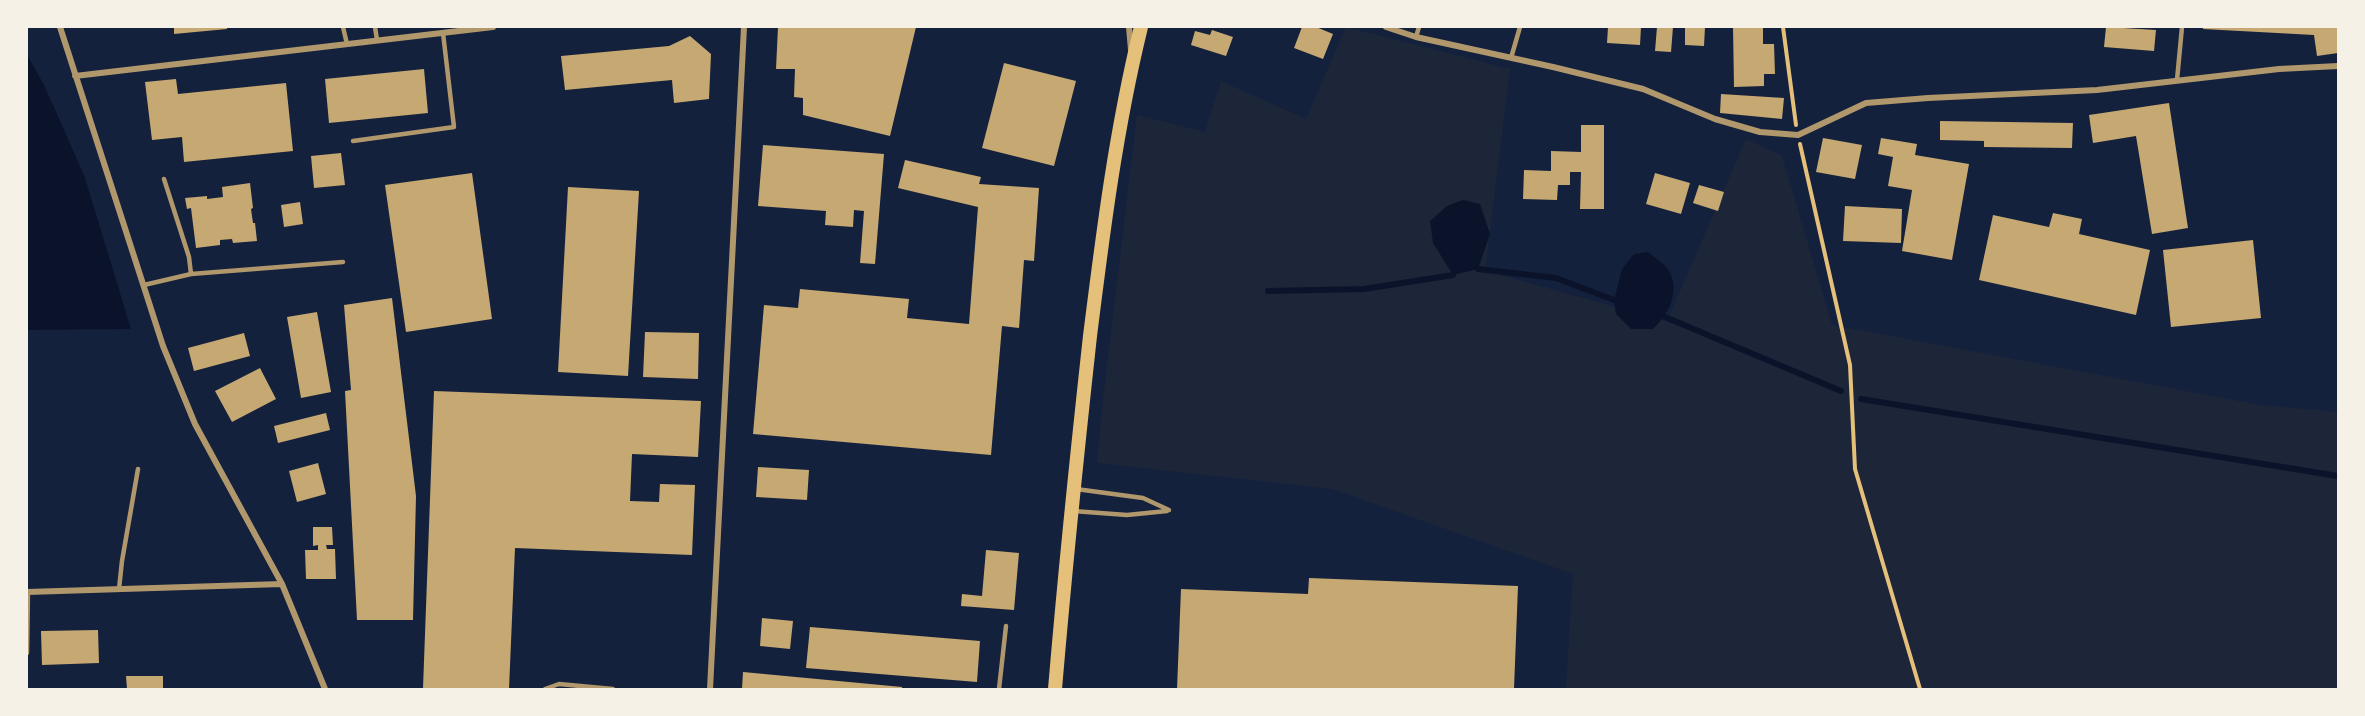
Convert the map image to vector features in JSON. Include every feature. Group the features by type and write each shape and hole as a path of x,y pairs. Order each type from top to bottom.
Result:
{"main road":[{"path":"1055,689 1073,488 1109,183 1117,131 1141,27"}],"street":[{"path":"60,27 163,346 195,424 282,584 325,689"},
{"path":"75,76 443,33 458,29 493,27"},
{"path":"710,689 744,27"},
{"path":"1129,27 1132,63"},
{"path":"1386,27 1416,37 1643,89 1715,119 1760,132 1798,135 1866,104 1928,98 2097,90 2279,69 2338,66"},
{"path":"28,592 282,584"}],"lane":[{"path":"343,27 347,44"},
{"path":"375,27 377,40"},
{"path":"1416,37 1419,27"},
{"path":"1511,58 1520,27"},
{"path":"2177,81 2182,27"},
{"path":"353,141 454,127 443,33"},
{"path":"164,178 189,257 191,274"},
{"path":"144,285 191,274 343,262"},
{"path":"119,589 138,468"},
{"path":"1071,511 1128,514 1169,510 1143,498 1073,488"},
{"path":"27,653 28,592"},
{"path":"999,689 1006,626"},
{"path":"545,689 560,684 613,689"}],"path":[{"path":"1783,27 1798,135 1850,365 1855,469 1920,689"}],"shaded area":[{"path":"1346,27 1510,69 1485,271 1667,321 1746,139 1782,156 1832,325 2261,405 2338,412 2338,689 1566,689 1573,574 1332,489 1097,463 1137,115 1205,132 1221,81 1306,119"},
{"path":"27,55 44,85 84,175 131,329 27,330"},
{"path":"1463,200 1480,204 1490,234 1478,269 1453,275 1433,243 1430,221 1447,206"},
{"path":"1648,252 1667,268 1671,276 1672,301 1664,316 1653,329 1631,329 1616,314 1614,300 1622,269 1634,254"}],"building":[{"path":"174,27 227,27 227,29 174,34"},
{"path":"778,27 916,27 890,136 803,115 803,98 794,97 795,69 776,69"},
{"path":"1302,27 1316,27 1333,34 1323,59 1294,48"},
{"path":"1608,27 1641,27 1640,45 1607,43"},
{"path":"1657,27 1673,27 1671,52 1655,51"},
{"path":"1685,27 1705,27 1704,46 1685,45"},
{"path":"1733,27 1763,27 1763,44 1774,44 1775,74 1764,74 1764,86 1734,87"},
{"path":"2106,27 2156,30 2154,51 2104,47"},
{"path":"2203,27 2338,27 2338,53 2317,56 2314,35 2203,29"},
{"path":"1212,30 1233,37 1226,56 1191,45 1195,31 1210,35"},
{"path":"690,36 711,54 709,99 674,103 672,80 565,90 561,56 669,46"},
{"path":"1004,63 1076,81 1054,166 982,148"},
{"path":"424,69 428,113 329,123 325,79"},
{"path":"176,79 178,94 286,83 293,151 184,162 182,137 152,140 145,82"},
{"path":"1721,94 1784,98 1782,119 1720,113"},
{"path":"2169,103 2188,228 2152,234 2136,136 2093,143 2089,115"},
{"path":"1940,121 2073,123 2072,148 1984,147 1984,141 1940,140"},
{"path":"1581,125 1604,125 1604,209 1580,209 1581,172 1570,172 1570,185 1558,185 1557,200 1523,199 1524,170 1551,171 1551,151 1581,152"},
{"path":"1823,138 1862,145 1855,179 1816,172"},
{"path":"1881,138 1917,144 1915,155 1969,164 1952,260 1902,251 1912,190 1888,186 1893,157 1878,154"},
{"path":"763,145 884,154 875,264 860,263 864,211 854,210 853,227 825,225 826,211 758,206"},
{"path":"341,153 345,185 314,188 311,156"},
{"path":"905,160 981,177 979,184 1039,188 1034,261 1024,260 1019,328 1002,326 991,455 753,434 764,305 798,308 800,289 909,299 907,318 969,324 978,207 898,188"},
{"path":"472,173 492,319 406,332 385,185"},
{"path":"1655,173 1690,183 1681,214 1646,204"},
{"path":"250,183 253,208 251,209 257,241 233,243 232,239 220,240 220,245 196,248 191,208 187,209 185,198 223,197 222,187"},
{"path":"1699,185 1724,192 1718,211 1693,203"},
{"path":"568,187 639,191 628,376 558,372"},
{"path":"300,202 303,224 284,227 281,205"},
{"path":"1845,206 1902,209 1901,243 1843,241"},
{"path":"2053,213 2082,219 2079,234 2150,250 2136,315 1979,280 1993,215 2049,227"},
{"path":"2253,240 2261,318 2171,327 2163,250"},
{"path":"392,298 416,496 413,620 357,620 345,391 351,390 344,305"},
{"path":"317,312 331,392 301,398 287,317"},
{"path":"645,332 699,333 698,379 643,377"},
{"path":"244,333 250,356 194,371 188,348"},
{"path":"260,368 276,399 232,422 215,391"},
{"path":"434,391 701,401 698,457 632,454 630,501 659,502 660,484 695,485 692,555 515,548 509,689 423,688"},
{"path":"326,413 330,430 278,443 274,426"},
{"path":"318,463 326,494 297,502 289,471"},
{"path":"758,467 809,470 807,500 756,497"},
{"path":"313,527 332,527 333,545 326,545 327,549 335,549 336,579 306,579 305,550 318,550 318,545 313,546"},
{"path":"986,550 1019,553 1014,610 961,606 962,594 982,596"},
{"path":"1309,578 1518,586 1514,689 1177,689 1181,589 1308,594"},
{"path":"762,618 793,621 790,649 760,646"},
{"path":"810,627 980,641 977,682 806,668"},
{"path":"98,630 99,663 42,665 41,631"},
{"path":"743,672 902,687 902,689 742,689"},
{"path":"126,676 163,676 163,689 127,689"}],"waterway":[{"path":"1478,269 1556,278 1614,300"},
{"path":"1268,291 1364,289 1453,275"},
{"path":"1665,317 1841,391"},
{"path":"1861,399 2338,476"}]}
